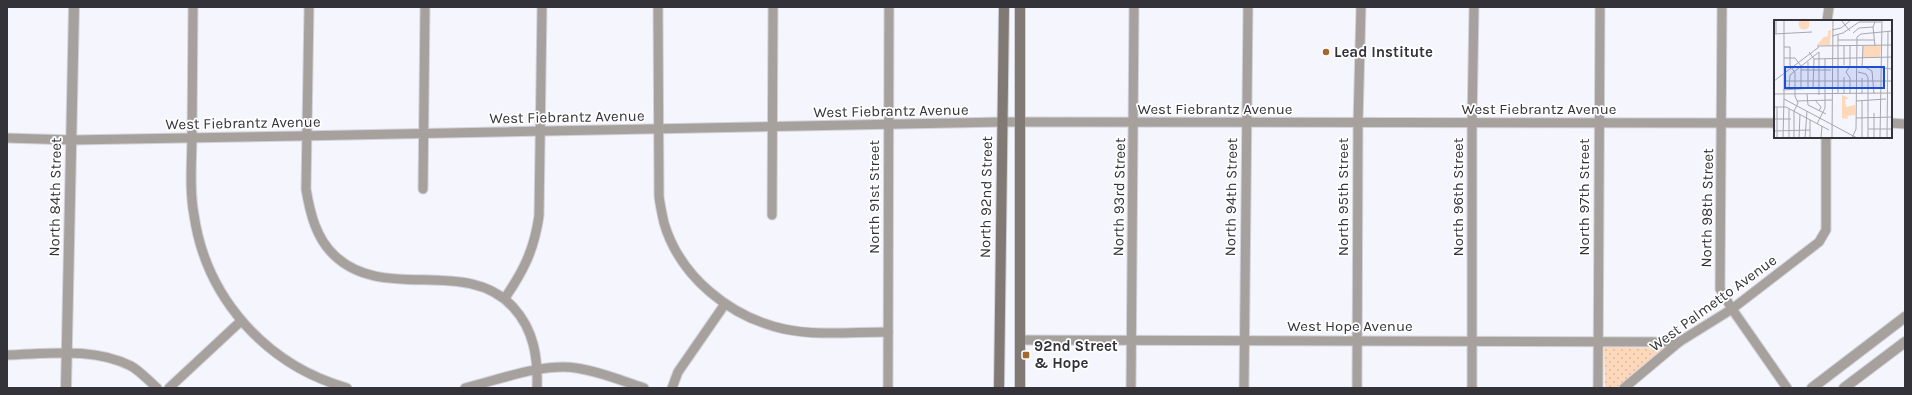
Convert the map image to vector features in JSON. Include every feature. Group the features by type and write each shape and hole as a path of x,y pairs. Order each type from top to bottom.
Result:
{"main road":[{"name":"North 92nd Street","path":"999,388 1004,7"},
{"path":"1020,7 1020,388"}],"street":[{"name":"North 84th Street","path":"66,388 74,7"},
{"path":"193,7 191,196 198,239 212,277 224,299 240,321 268,348 318,384 347,388"},
{"path":"309,7 306,189 310,214 320,236 334,255 362,271 382,277 408,280 445,279 478,285 505,298 521,315 534,340 538,370 537,388"},
{"path":"423,189 425,7"},
{"path":"505,298 523,270 535,240 540,208 542,7"},
{"path":"658,7 658,196 664,224 674,247 688,269 703,287 724,304 755,320 784,329 811,332 888,332"},
{"path":"772,7 772,215"},
{"name":"North 91st Street","path":"888,388 889,7"},
{"name":"North 93rd Street","path":"1131,388 1134,7"},
{"name":"North 94th Street","path":"1244,388 1248,7"},
{"name":"North 95th Street","path":"1357,388 1358,123 1361,7"},
{"name":"North 96th Street","path":"1472,388 1472,123 1474,7"},
{"name":"North 97th Street","path":"1598,388 1597,340 1600,7"},
{"name":"North 98th Street","path":"1722,7 1720,289 1732,309 1787,388"},
{"path":"1827,20 1829,7"},
{"name":"West Fiebrantz Avenue","path":"7,138 72,140 1002,122 1774,123"},
{"path":"1892,123 1905,124"},
{"name":"West Palmetto Avenue","path":"1624,388 1680,342 1732,309 1819,242 1826,230 1826,138"},
{"path":"672,388 678,372 724,304"},
{"path":"1812,388 1904,319"},
{"path":"169,388 240,321"},
{"name":"West Hope Avenue","path":"1021,340 1597,340 1680,342"},
{"path":"1844,388 1905,342"},
{"path":"7,354 66,353 94,355 118,361 133,367 157,388"},
{"path":"465,388 538,370 556,368 576,368 644,388"}],"shaded area":[{"path":"1604,347 1664,348 1616,388 1605,388"}],"place":[{"name":"Lead Institute","path":"1326,52"},
{"name":"92nd Street & Hope","path":"1026,355"}]}
